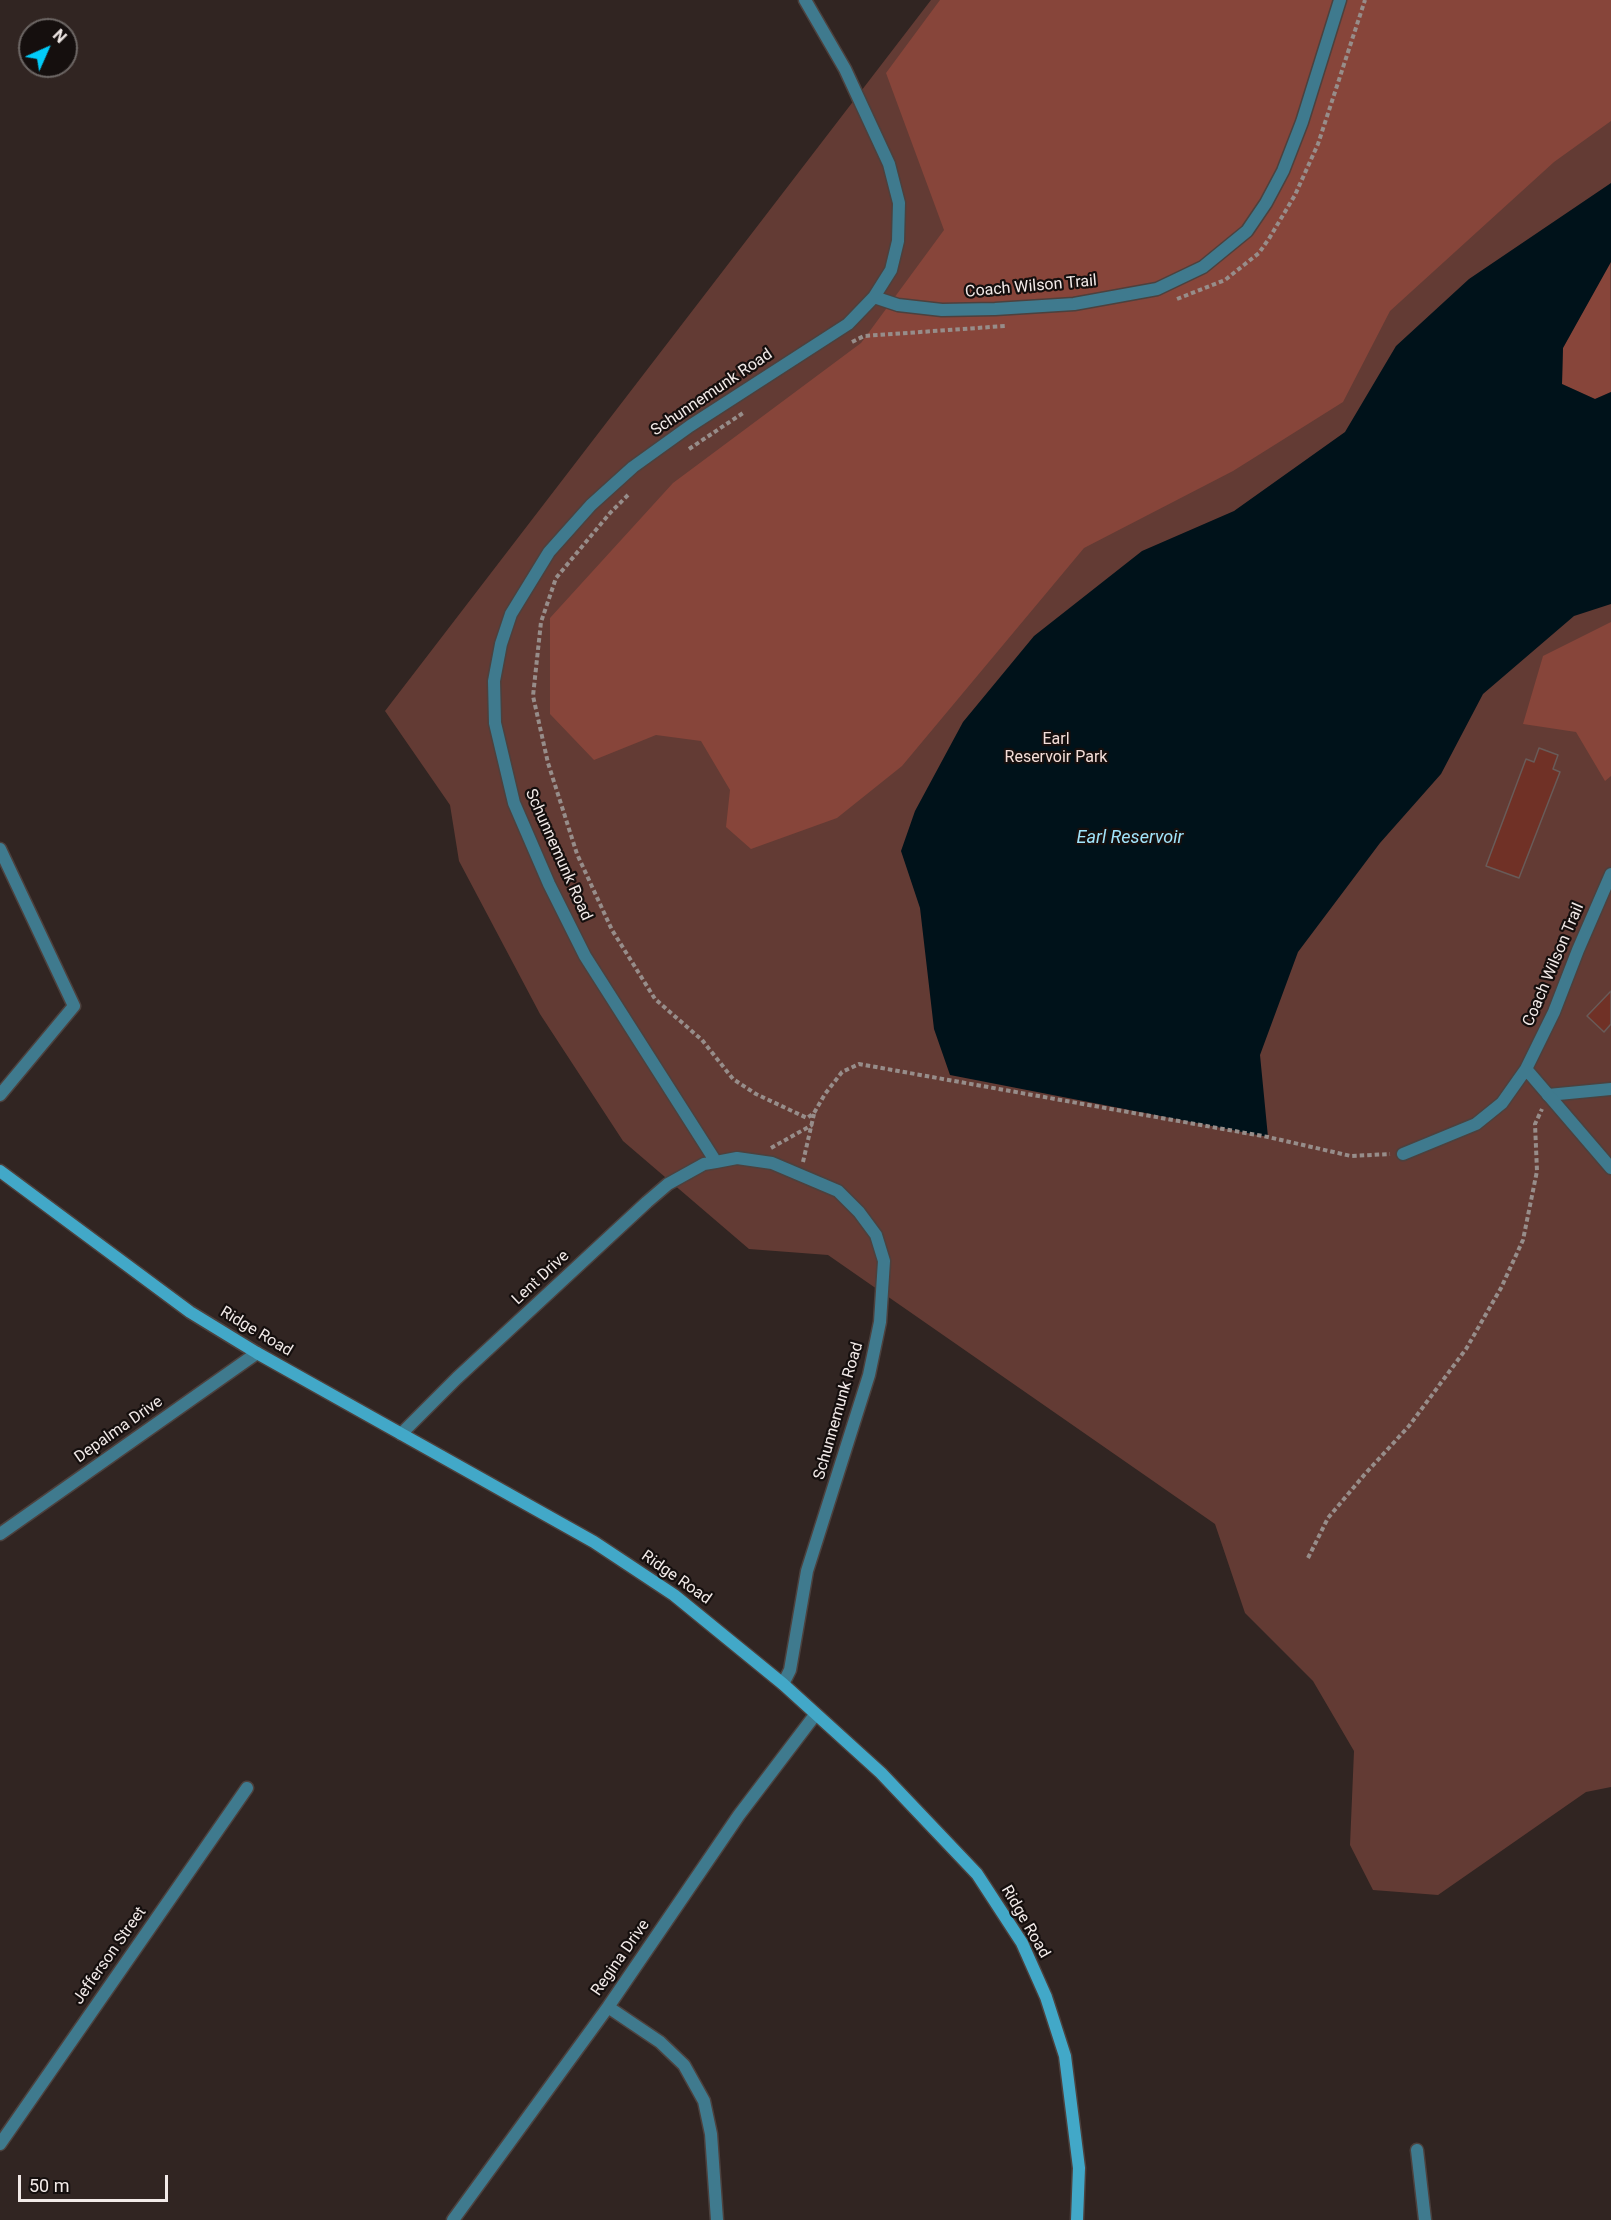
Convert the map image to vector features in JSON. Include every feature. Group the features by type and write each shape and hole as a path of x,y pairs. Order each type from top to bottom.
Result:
{"street":[{"name":"Schunnemunk Road","path":"783,1684 790,1670 807,1572 869,1375 880,1323 884,1261 876,1235 859,1212 838,1191 772,1162 737,1158 716,1162 585,956 549,884 514,803 495,723 496,671 501,644 511,614 549,552 591,505 633,467 690,426 848,324 874,297 891,270 898,241 899,203 889,164 845,69 805,0"},
{"name":"Coach Wilson Trail","path":"874,297 898,305 942,310 1074,304 1157,289 1203,267 1247,231 1266,203 1283,171 1302,122 1340,0"},
{"path":"0,849 74,1006 0,1095"},
{"name":"Coach Wilson Trail","path":"1403,1154 1476,1124 1502,1102 1526,1069 1554,1012 1611,874"},
{"path":"1526,1069 1611,1168"},
{"path":"1548,1095 1611,1089"},
{"name":"Lent Drive","path":"400,1434 646,1202 668,1184 704,1164 716,1162"},
{"name":"Ridge Road","path":"0,1172 190,1312 256,1353 594,1542 674,1595 783,1684 881,1773 977,1874 1022,1944 1046,1997 1065,2056 1079,2168 1077,2220"},
{"name":"Depalma Drive","path":"0,1534 256,1353"},
{"name":"Regina Drive","path":"453,2220 608,2007 739,1815 815,1714"},
{"name":"Jefferson Street","path":"0,2144 247,1788"},
{"path":"608,2007 660,2042 684,2065 704,2102 711,2134 717,2220"},
{"path":"1417,2150 1425,2220"}],"path":[{"path":"1169,302 1225,280 1258,253 1270,237 1295,195 1318,144 1365,0"},
{"path":"849,344 864,336 1011,326"},
{"path":"683,453 752,407"},
{"path":"636,489 610,513 556,578 541,622 533,696 548,763 582,865 612,930 655,999 702,1040 733,1079 756,1094 807,1118 814,1113"},
{"path":"800,1175 814,1113 842,1072 859,1064 1268,1137 1351,1156 1403,1154"},
{"path":"1308,1558 1328,1518 1408,1426 1466,1348 1501,1288 1523,1240 1537,1171 1535,1124 1548,1095"},
{"path":"749,1160 812,1125"}],"green space":[{"name":"Earl Reservoir Park","path":"931,0 1611,0 1611,1787 1586,1792 1438,1895 1373,1890 1350,1845 1354,1751 1313,1681 1245,1613 1215,1524 828,1255 749,1249 623,1141 540,1014 459,861 450,805 385,711"}],"shaded area":[{"path":"940,0 1611,0 1611,121 1554,162 1390,311 1343,402 1233,471 1084,548 902,766 837,818 751,849 726,827 730,790 701,741 656,735 594,760 550,714 550,618 673,483 861,343 944,230 886,73"},
{"path":"1610,262 1611,392 1595,399 1562,384 1563,348"},
{"path":"1611,622 1611,776 1605,781 1576,732 1523,724 1543,656"}],"water":[{"name":"Earl Reservoir","path":"1611,183 1611,262 1563,348 1562,384 1595,399 1611,392 1611,604 1574,616 1483,694 1441,774 1380,843 1298,952 1260,1055 1268,1137 950,1075 934,1029 920,908 901,851 915,811 963,722 1034,636 1142,551 1234,511 1345,432 1396,346 1469,279"}],"building":[{"path":"1539,748 1558,755 1553,769 1560,772 1519,878 1486,866 1526,759 1534,762"},
{"path":"1611,991 1611,1024 1604,1032 1587,1016"}]}
